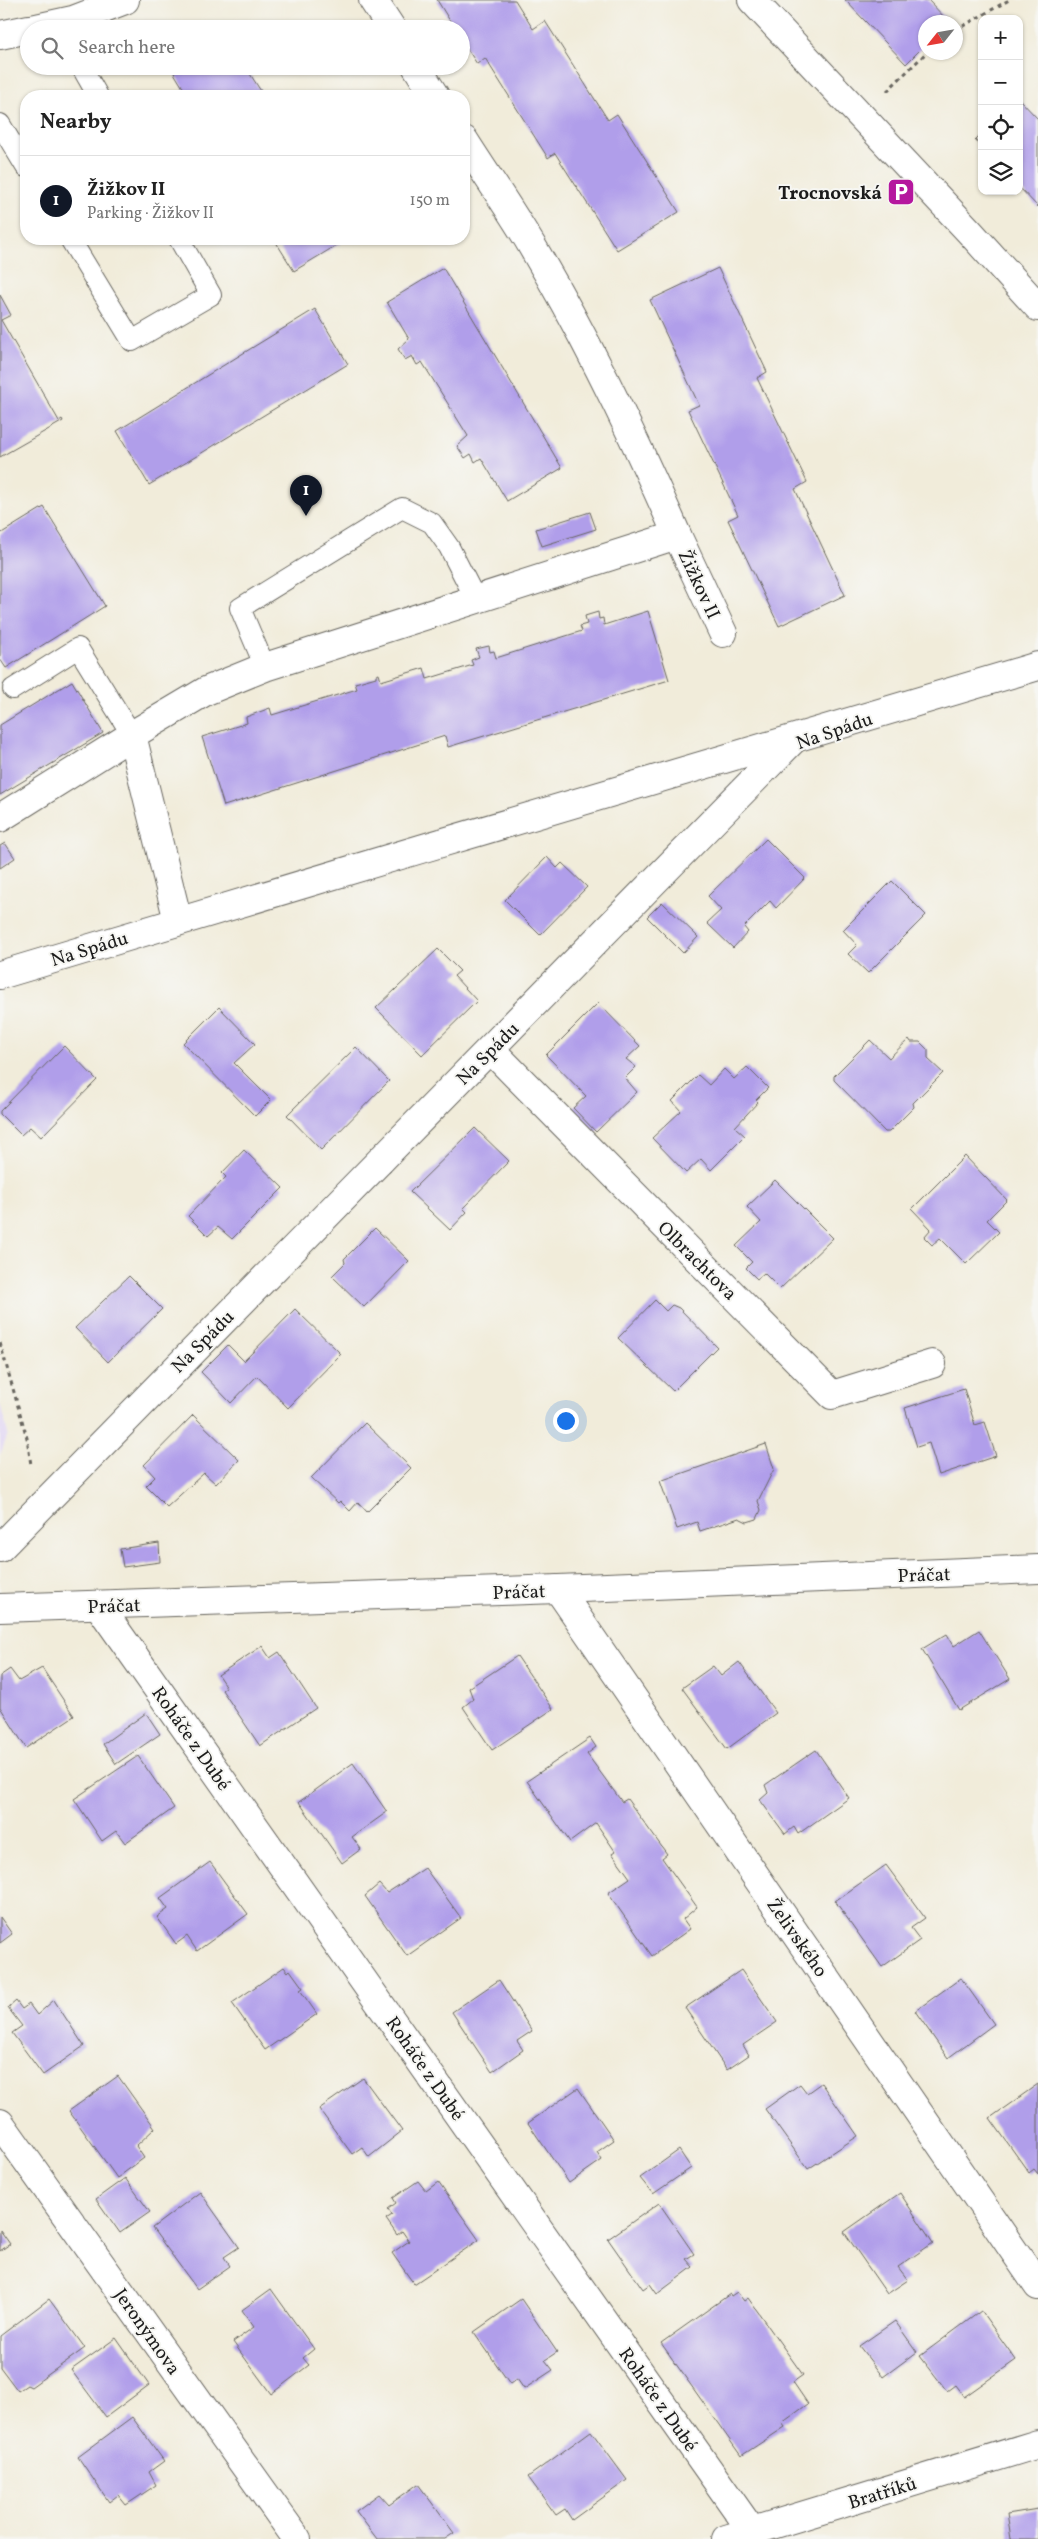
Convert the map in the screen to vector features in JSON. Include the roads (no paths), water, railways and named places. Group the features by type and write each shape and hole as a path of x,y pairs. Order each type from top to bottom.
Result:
{"street":[{"path":"83,20 125,0"},
{"path":"373,0 386,20"},
{"path":"752,0 1038,307"},
{"path":"0,35 20,31"},
{"path":"422,75 431,90"},
{"name":"Žižkov II","path":"470,149 532,244 584,337 643,458 723,633"},
{"name":"Žižkov II","path":"0,818 206,691 265,667 475,598 677,535"},
{"name":"Na Spádu","path":"0,975 178,920 792,741 1038,666"},
{"path":"132,735 178,920"},
{"name":"Na Spádu","path":"0,1548 37,1508 490,1050 792,741"},
{"name":"Olbrachtova","path":"490,1050 832,1395 932,1364"},
{"name":"Práčat","path":"0,1608 558,1589 1038,1569"},
{"name":"Želivského","path":"558,1589 1038,2286"},
{"name":"Roháče z Dubé","path":"99,1606 752,2531"},
{"name":"Jeronýmova","path":"0,2123 296,2539"},
{"name":"Bratříků","path":"726,2539 1038,2444"}],"lane":[{"path":"86,75 95,90"},
{"path":"0,124 20,157"},
{"path":"74,245 132,341 211,295 182,245"},
{"path":"265,667 240,608 402,508 432,522 449,547 475,598"},
{"path":"13,689 78,648 132,735"}],"place":[{"name":"Trocnovská","path":"901,192"},
{"name":"Žižkov II","path":"306,516"}]}
